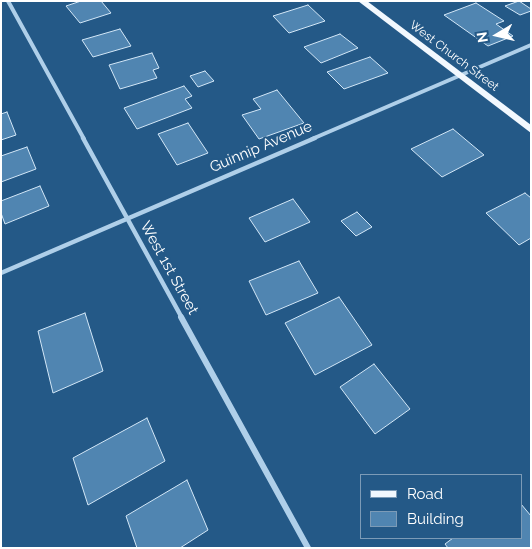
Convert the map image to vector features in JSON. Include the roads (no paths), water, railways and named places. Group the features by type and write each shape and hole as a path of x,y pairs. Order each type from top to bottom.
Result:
{"main road":[{"name":"West Church Street","path":"362,1 531,130"}],"street":[{"name":"West 1st Street","path":"8,1 308,548"},
{"name":"Guinnip Avenue","path":"1,273 531,45"}]}
